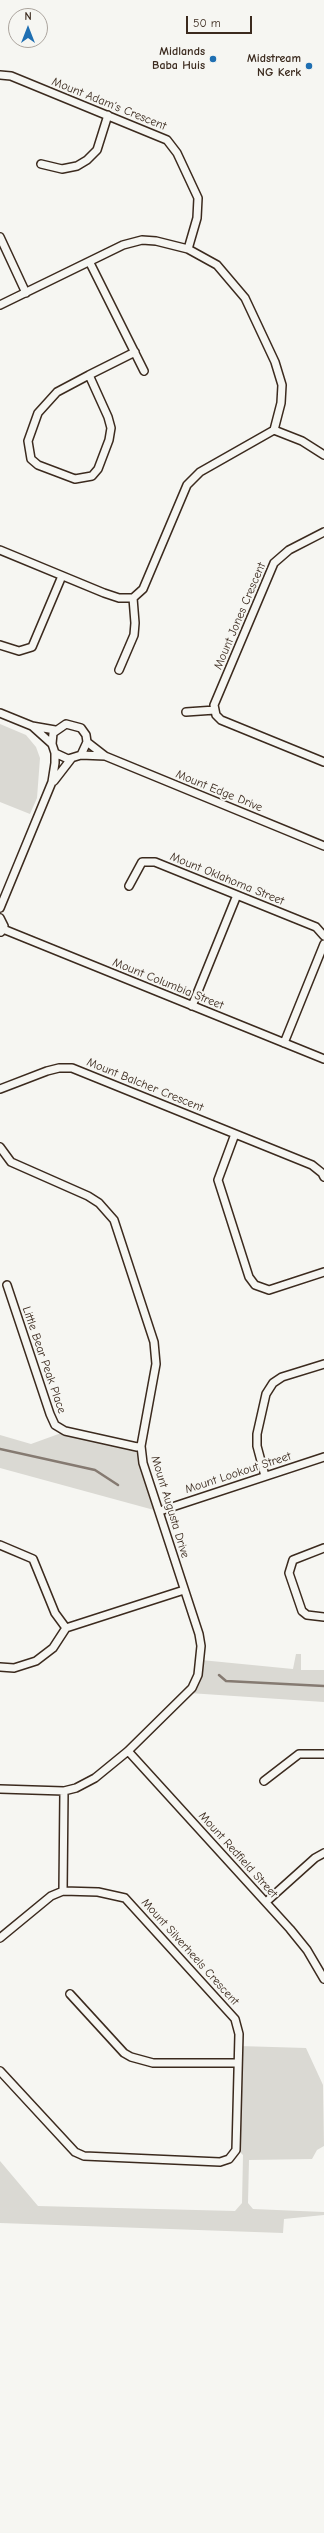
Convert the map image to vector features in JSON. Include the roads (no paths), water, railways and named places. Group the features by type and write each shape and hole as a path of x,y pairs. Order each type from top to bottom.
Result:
{"street":[{"name":"Mount Adam's Crescent","path":"0,74 11,76 159,135 167,140 177,153 198,198 197,218 188,249"},
{"path":"41,164 62,169 77,166 87,160 97,150 108,115"},
{"path":"0,237 26,293"},
{"path":"0,305 90,263 123,245 142,240 156,241 188,249 217,265 235,284 245,298 275,362 282,385 281,403 274,430 200,472 192,479 183,495 143,589 133,598 119,598 0,550"},
{"path":"90,263 144,371"},
{"path":"89,375 104,406 111,428 98,469 92,476 75,479 38,465 31,458 28,441 38,413 47,401 57,392 89,375 135,352"},
{"path":"274,430 302,441 324,455"},
{"name":"Mount Jones Crescent","path":"215,710 215,701 274,563 289,550 324,532"},
{"path":"0,645 18,651 32,647 62,576"},
{"path":"119,670 134,635 135,623 133,598"},
{"path":"186,712 215,710 221,720 324,762"},
{"name":"Mount Edge Drive","path":"0,713 32,726 55,730 66,724 74,724 84,731 87,742 105,756 324,846"},
{"name":"Mount Edge Drive","path":"32,726 52,744 55,753"},
{"path":"52,744 55,730"},
{"path":"81,755 87,742"},
{"path":"0,908 52,782 55,753 61,757 71,759 52,782"},
{"name":"Mount Edge Drive","path":"71,759 81,755 105,756"},
{"name":"Mount Oklahoma Street","path":"129,886 140,864 146,861 237,895 316,927 324,936"},
{"path":"192,1006 237,895"},
{"path":"0,918 3,922 2,931"},
{"name":"Mount Columbia Street","path":"2,931 324,1059"},
{"path":"284,1042 324,944"},
{"name":"Mount Balcher Crescent","path":"0,1089 59,1068 72,1068 312,1165 322,1173 324,1177"},
{"path":"235,1134 218,1180 249,1277 255,1285 269,1290 324,1272"},
{"name":"Mount Augusta Drive","path":"0,1147 11,1162 88,1196 99,1203 114,1220 154,1342 156,1364 141,1446 147,1477 160,1511 200,1639 196,1681 187,1694 128,1751 95,1778 76,1788 64,1791 0,1788"},
{"name":"Little Bear Peak Place","path":"6,1285 55,1425 64,1431 137,1447 141,1446"},
{"path":"265,1476 257,1446 257,1434 266,1394 273,1383 282,1377 324,1364"},
{"name":"Mount Lookout Street","path":"160,1511 324,1457"},
{"path":"0,1545 33,1559 55,1613 66,1628"},
{"path":"324,1548 293,1560 289,1573 302,1611 307,1615 324,1618"},
{"path":"0,1667 14,1668 36,1661 53,1648 66,1628 184,1590"},
{"name":"Mount Redfield Street","path":"128,1751 266,1902 307,1950 324,1979"},
{"path":"264,1781 290,1758 299,1754 324,1754"},
{"path":"1,1933 52,1896 63,1892 64,1791"},
{"path":"266,1902 315,1858 324,1853"},
{"name":"Mount Silverheels Crescent","path":"0,2071 75,2152 84,2156 220,2162 229,2159 236,2150 238,2028 232,2015 125,1898 116,1895 63,1892"},
{"path":"70,1994 124,2053 131,2057 153,2062 238,2063"}],"waterway":[{"path":"0,1449 95,1470 118,1485"},
{"path":"219,1675 226,1681 324,1686"}],"place":[{"name":"Midlands Baba Huis","path":"213,59"},
{"name":"Midstream NG Kerk","path":"309,66"}]}
